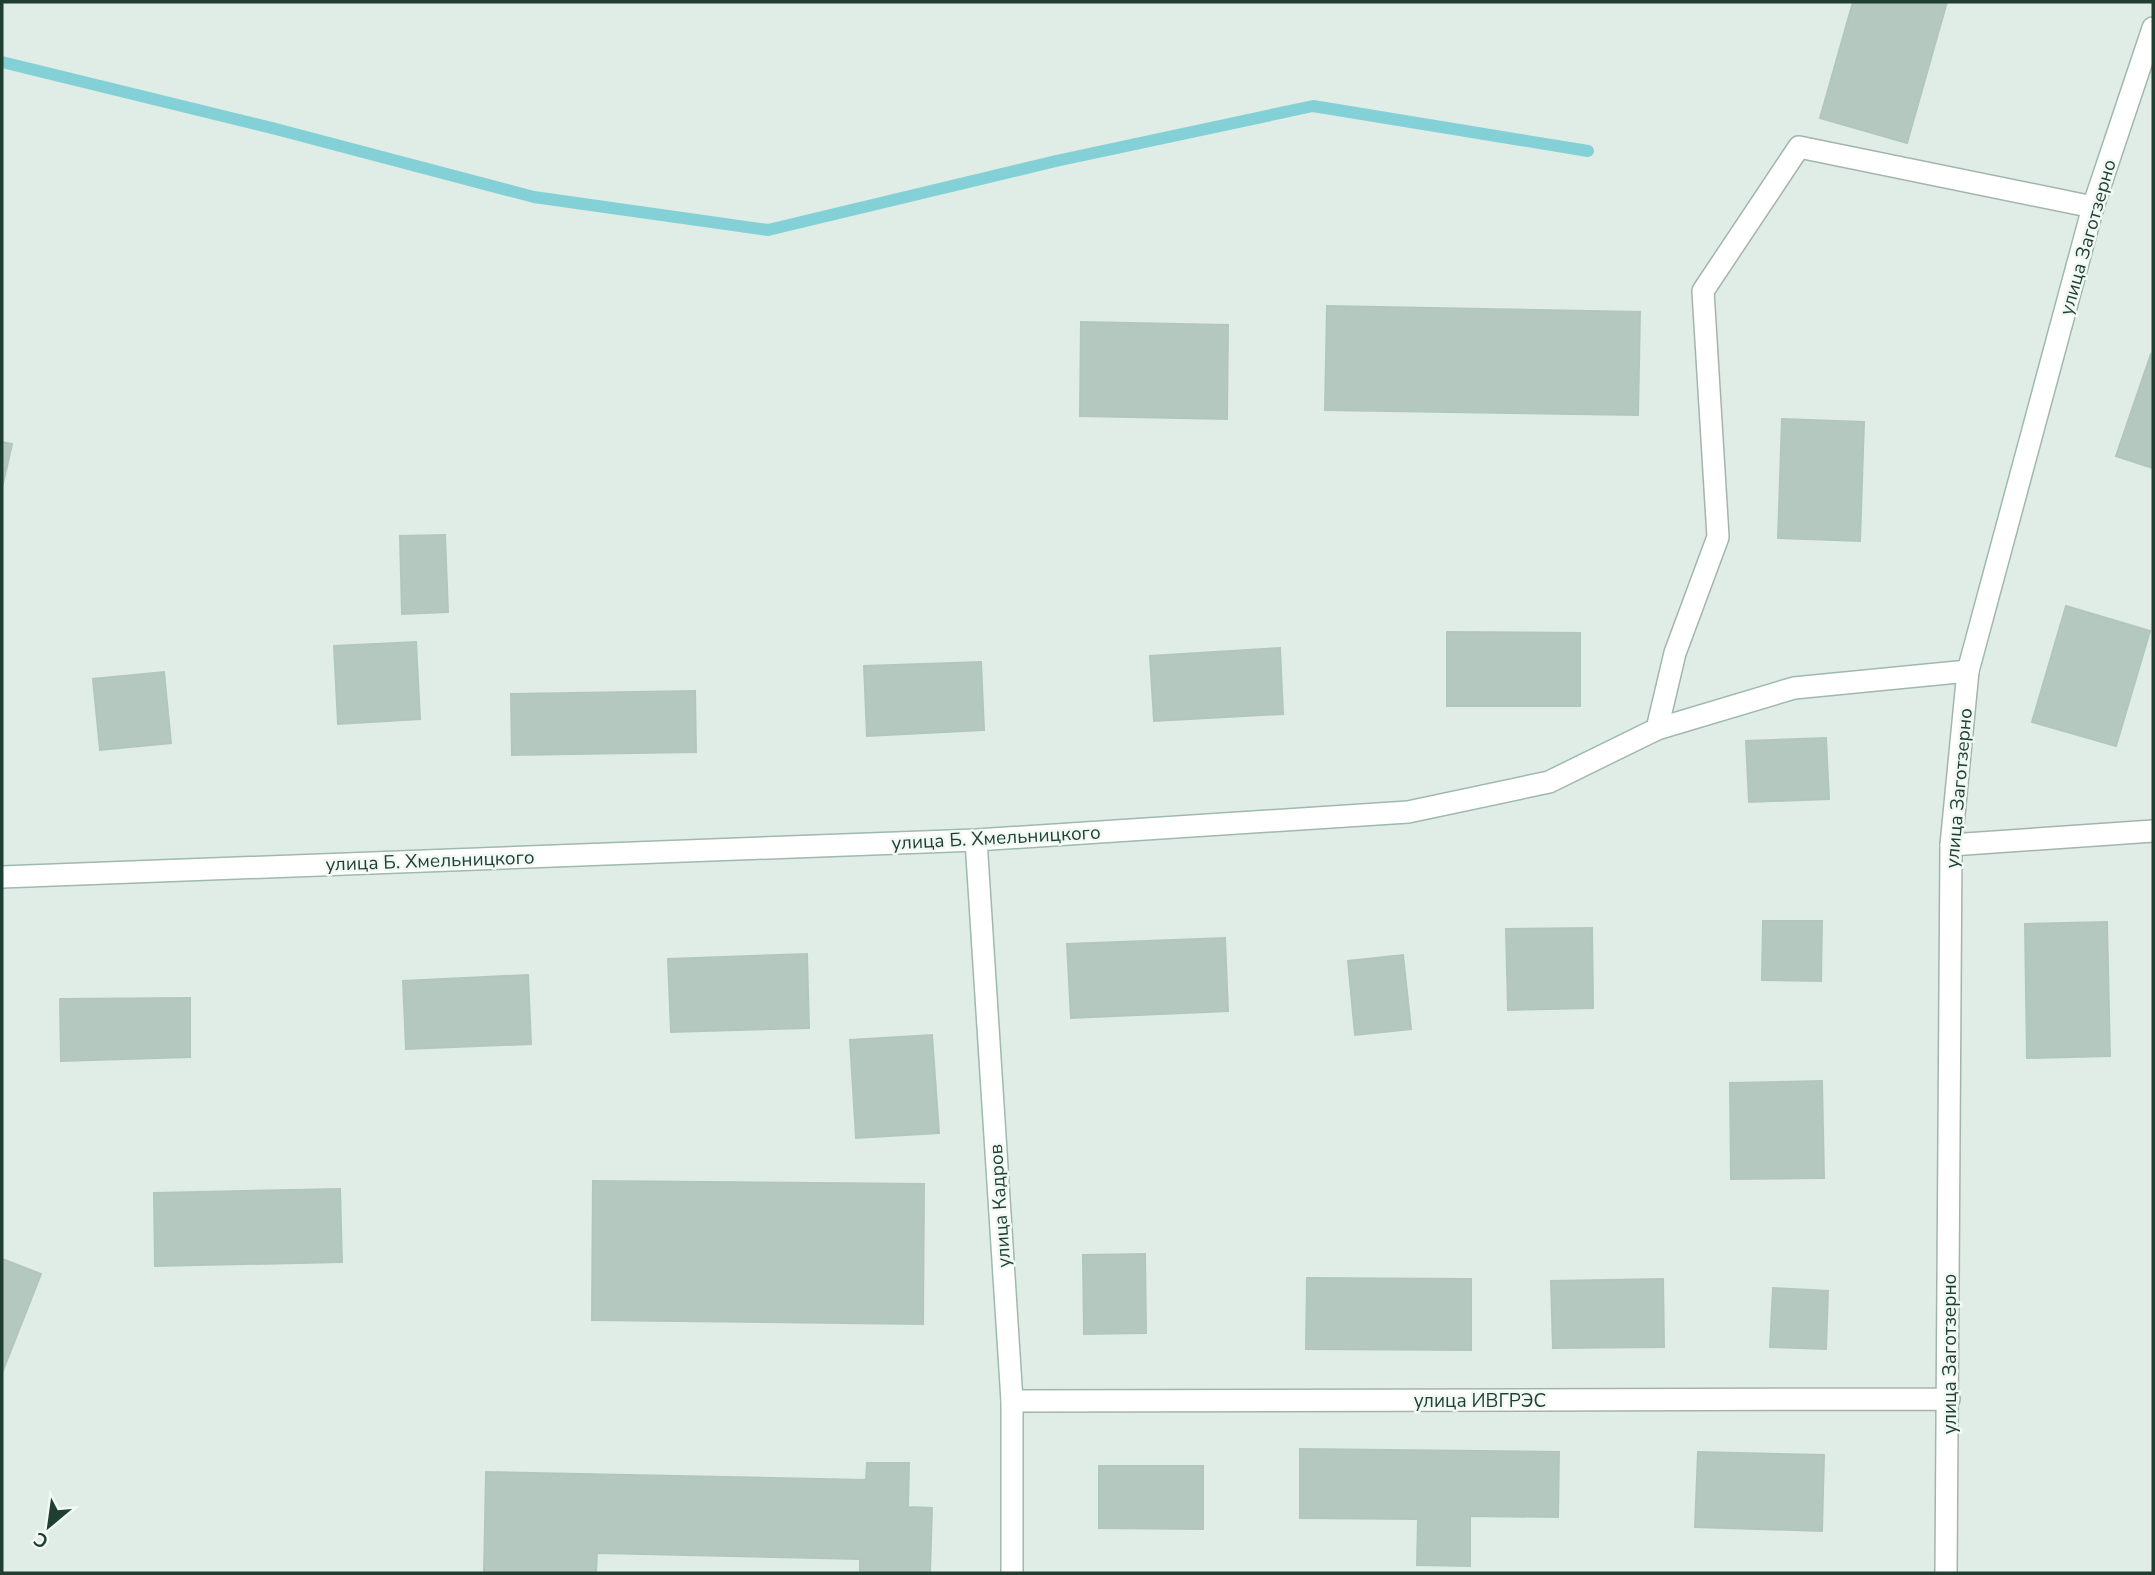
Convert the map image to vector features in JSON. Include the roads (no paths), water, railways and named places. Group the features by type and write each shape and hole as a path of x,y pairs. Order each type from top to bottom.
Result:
{"street":[{"name":"улица Заготзерно","path":"1946,1573 1951,845 1968,671 2093,207 2153,28"},
{"path":"1657,729 1675,653 1718,537 1703,291 1798,147 2093,207"},
{"name":"улица Б. Хмельницкого","path":"2,877 976,840 1408,812 1549,782 1657,729 1794,688 1968,671"},
{"path":"1951,845 2153,831"},
{"name":"улица Кадров","path":"976,840 1012,1401 1012,1573"},
{"name":"улица ИВГРЭС","path":"1012,1401 1949,1399"}],"waterway":[{"path":"2,62 272,128 534,197 768,230 1056,161 1313,106 1588,151"}]}
